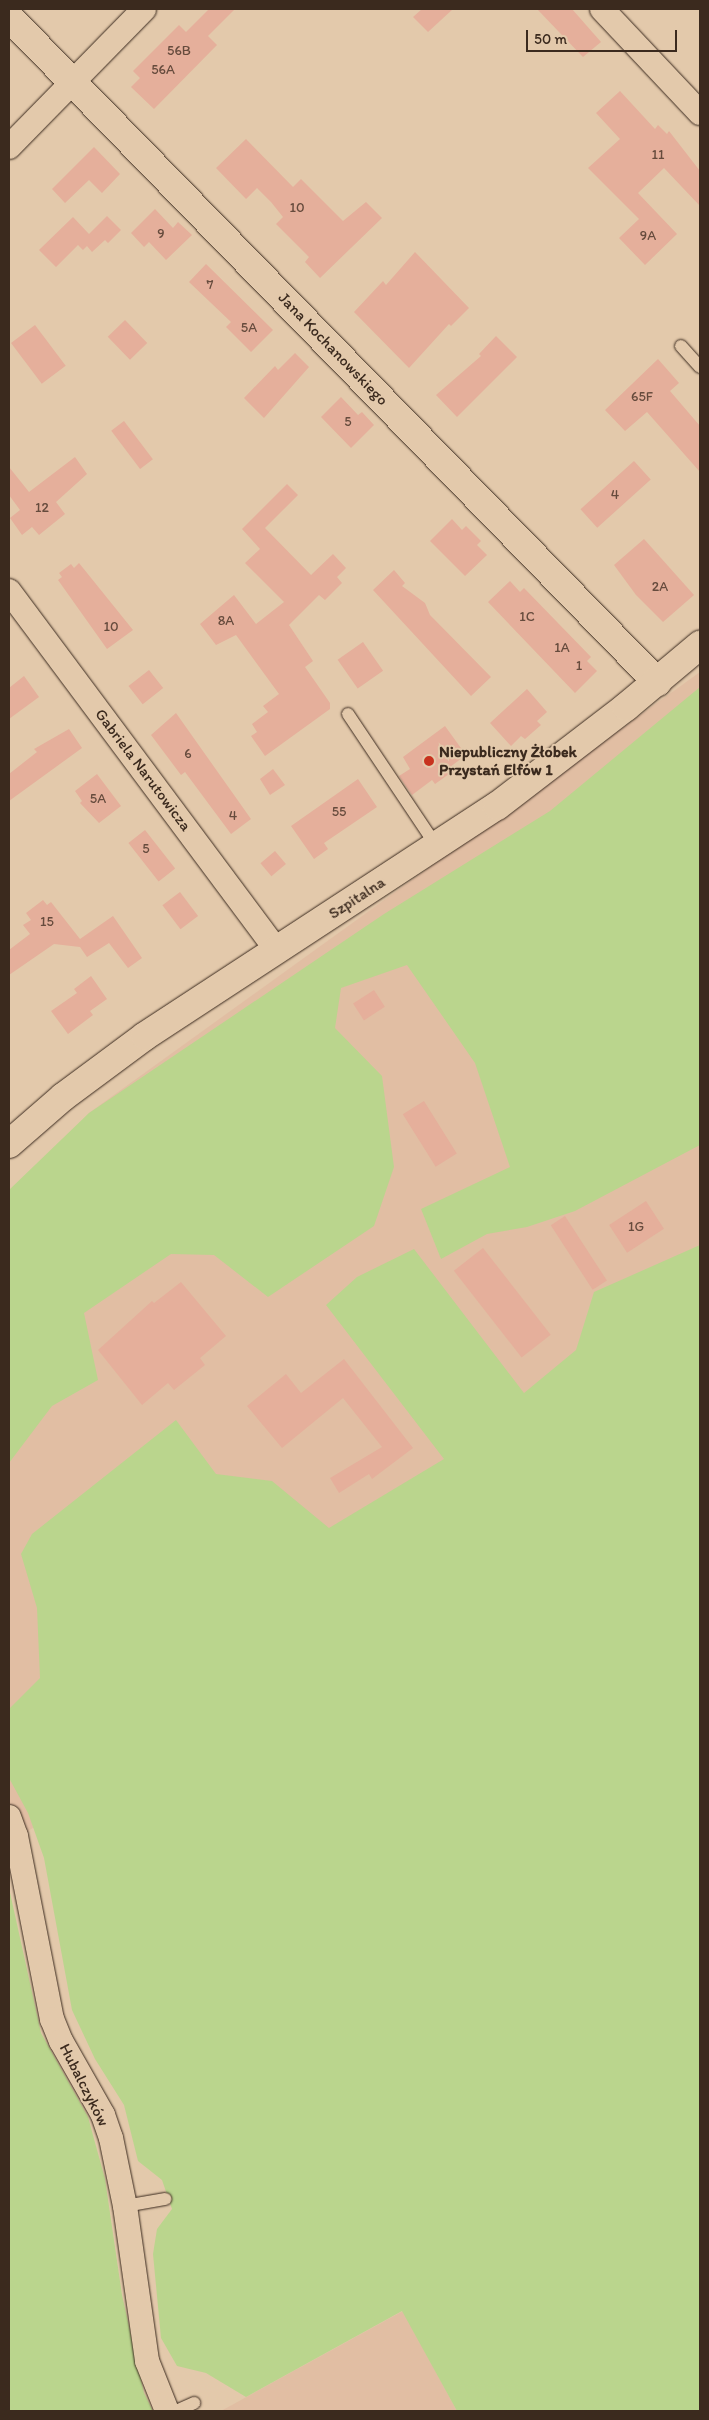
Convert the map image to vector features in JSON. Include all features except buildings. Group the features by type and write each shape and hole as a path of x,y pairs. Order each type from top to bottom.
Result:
{"street":[{"path":"9,147 144,9"},
{"path":"602,9 700,113"},
{"name":"Jana Kochanowskiego","path":"9,17 657,682"},
{"name":"Gabriela Narutowicza","path":"9,591 277,950"},
{"name":"Szpitalna","path":"9,1144 102,1067 277,950 437,847 544,771 657,682 700,645"},
{"name":"Hubalczyków","path":"9,1817 16,1836 52,2019 61,2041 103,2115 125,2206 147,2361 167,2411"}],"lane":[{"path":"681,346 700,366"},
{"path":"348,714 437,847"},
{"path":"125,2206 165,2199"},
{"path":"176,2411 194,2403"}],"shaded area":[{"path":"700,672 700,1407 9,1843 9,1201 89,1113"},
{"path":"403,2311 457,2411 221,2411"}],"green space":[{"path":"700,687 700,1145 575,1211 527,1227 487,1234 441,1259 421,1209 510,1167 475,1063 407,965 341,988 335,1028 382,1076 394,1167 374,1226 268,1297 214,1255 171,1254 84,1313 98,1380 52,1406 9,1463 9,1190 89,1113 384,914 550,811"},
{"path":"700,1245 700,2411 457,2411 402,2311 246,2397 206,2373 177,2366 161,2338 153,2254 157,2229 172,2209 162,2180 138,2161 124,2105 95,2059 72,2010 44,1858 28,1813 9,1778 9,1709 40,1678 37,1608 21,1554 32,1534 176,1420 216,1474 272,1481 329,1528 444,1459 326,1305 357,1277 414,1249 524,1393 576,1350 594,1292"},
{"path":"9,1888 41,2033 88,2117 105,2179 122,2295 144,2393 153,2411 9,2411"}],"place":[{"name":"Niepubliczny Żłobek Przystań Elfów 1","path":"429,761"}]}
